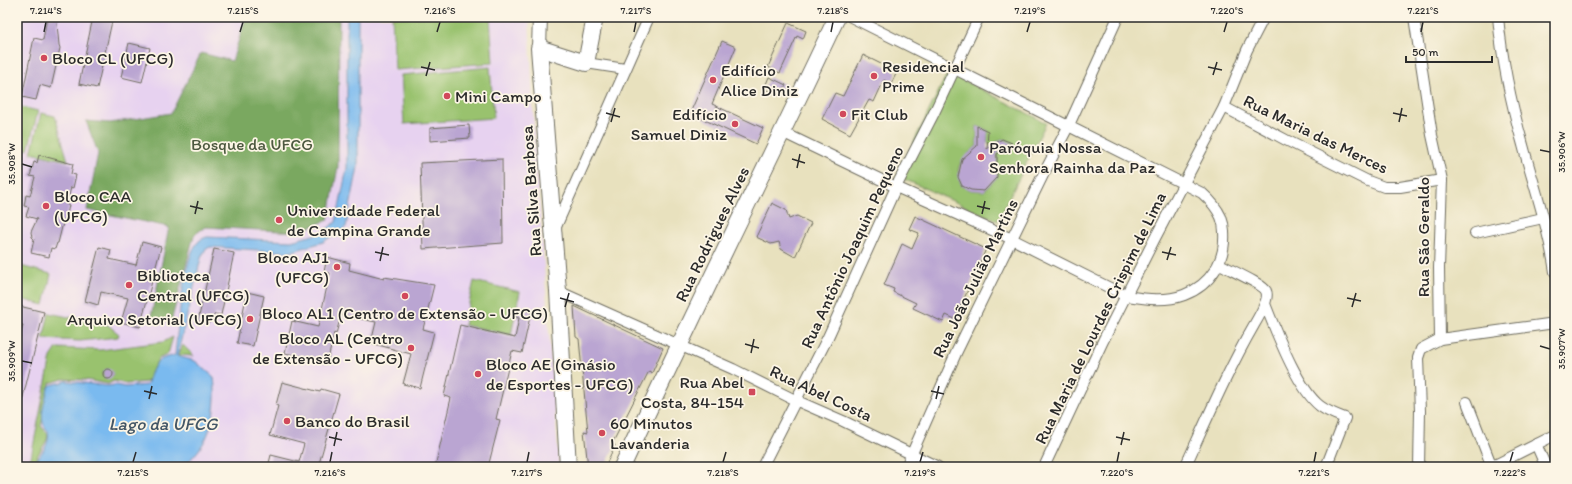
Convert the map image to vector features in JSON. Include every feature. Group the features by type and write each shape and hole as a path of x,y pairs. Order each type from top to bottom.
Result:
{"main road":[{"name":"Rua Silva Barbosa","path":"540,17 539,48 554,233 568,467"},
{"path":"539,48 586,63 595,17"},
{"name":"Rua Rodrigues Alves","path":"622,467 679,344 837,17"}],"street":[{"path":"554,233 649,17"},
{"path":"782,132 896,187 1012,239 1126,296 1165,300 1184,295 1195,290 1205,282 1220,264 1224,239 1222,218 1202,193 851,17"},
{"name":"Rua Antônio Joaquim Pequeno","path":"762,467 828,337 896,187 979,17"},
{"name":"Rua João Julião Martins","path":"906,467 957,351 1069,126 1118,17"},
{"name":"Rua Maria de Lourdes Crispim de Lima","path":"1044,467 1126,296 1224,107 1247,50 1264,17"},
{"name":"Rua São Geraldo","path":"1414,17 1432,135 1442,180 1439,268 1440,339"},
{"path":"1498,17 1510,94 1522,144 1552,252 1555,272"},
{"path":"586,63 625,69"},
{"name":"Rua Maria das Merces","path":"1224,107 1286,140 1368,181 1384,187 1400,187 1442,180"},
{"path":"1475,233 1543,218"},
{"path":"1185,467 1242,346 1259,316 1268,295 1266,289 1220,264"},
{"name":"Rua Abel Costa","path":"558,291 679,344 938,467"},
{"path":"1265,304 1279,339 1298,378 1312,399 1330,412 1345,418 1326,467"},
{"path":"1419,467 1420,411 1418,358 1421,349 1440,339 1555,323"},
{"path":"1468,402 1492,467 1555,435"},
{"path":"1536,444 1546,467"}],"shaded area":[{"name":"Universidade Federal de Campina Grande","path":"17,17 529,17 534,131 559,467 17,467"}],"green space":[{"name":"Bosque da UFCG","path":"246,17 339,17 338,167 328,220 298,232 205,227 194,235 171,322 151,317 169,227 87,210 98,153 86,121 110,123 171,113 201,53 232,61"},
{"path":"392,17 490,17 493,63 395,70"},
{"name":"Mini Campo","path":"490,67 494,118 404,124 401,75"},
{"path":"948,72 1046,123 998,221 897,176","holes":["977,126 988,131 987,142 992,145 1002,139 1012,143 997,154 997,177 984,191 971,190 962,186 959,179 958,173 960,163 977,146"]},
{"path":"17,106 38,111 28,150 17,147"},
{"path":"41,113 55,116 68,161 31,153"},
{"path":"17,265 51,274 44,305 17,298"},
{"path":"474,281 520,292 511,335 464,325"},
{"path":"49,313 108,325 119,334 118,337 80,341 43,339"},
{"path":"173,337 168,354 158,359 147,382 126,384 114,381 108,384 86,380 63,379 50,383 41,426 48,434 47,440 38,455 34,467 29,467 51,357 57,348 100,350 163,342","holes":["108,369 113,375 110,379 106,379 102,374"]},
{"path":"183,345 194,356 178,355"}],"water":[{"name":"Lago da UFCG","path":"347,17 358,17 358,167 346,227 323,242 290,252 210,247 205,250 201,258 177,356 195,361 214,377 215,396 213,416 208,435 198,451 183,467 34,467 48,441 48,431 42,417 48,388 51,385 67,381 125,387 147,385 152,370 156,364 162,359 175,355 179,313 188,262 193,250 200,240 207,237 291,241 321,233 336,222 347,168"}],"building":[{"name":"Bloco CL (UFCG)","path":"47,17 59,17 57,24 60,48 51,88 40,85 36,100 22,97 34,38 43,40"},
{"path":"93,17 113,17 97,88 79,84"},
{"path":"788,23 806,31 803,39 797,36 780,73 768,67"},
{"path":"722,41 736,47 712,104 763,128 756,144 690,113"},
{"path":"129,43 150,48 142,82 121,77"},
{"path":"863,55 897,72 891,84 884,80 874,102 869,100 850,134 822,119 835,93 843,96"},
{"path":"769,77 786,85 781,96 764,89"},
{"path":"469,125 470,138 430,141 430,128"},
{"name":"Paróquia Nossa Senhora Rainha da Paz","path":"977,126 988,131 987,149 1002,139 1012,143 997,154 997,177 984,191 971,190 962,186 958,177 962,159 977,146"},
{"name":"Bloco CAA (UFCG)","path":"39,155 73,164 71,174 76,175 73,188 71,187 67,205 69,205 66,220 64,219 58,243 55,249 51,248 49,257 31,253 34,239 31,232 37,219 26,216 29,207 24,206 26,195 30,196 35,177 30,176 34,162 37,163"},
{"path":"502,159 503,243 423,249 420,163"},
{"path":"772,203 786,210 789,219 797,216 811,223 795,257 781,249 779,242 771,244 756,237"},
{"path":"915,216 986,249 955,319 946,315 943,322 913,308 916,303 893,292 894,289 884,285 902,244 912,249 919,233 909,229"},
{"name":"Biblioteca Central (UFCG)","path":"142,242 161,247 140,327 121,322 128,298 101,292 98,305 85,301 99,247 111,250 109,259 136,265"},
{"path":"214,249 234,253 221,315 215,314 209,323 198,321"},
{"path":"327,257 350,263 349,270 384,279 384,277 434,285 423,329 434,332 420,388 403,384 411,354 371,343 376,322 341,315 336,334 334,333 327,364 309,360 310,358 285,353 292,321 318,327 330,273 324,272"},
{"name":"Arquivo Setorial (UFCG)","path":"247,292 264,296 253,346 237,343"},
{"path":"19,306 44,312 20,409 17,409 17,349 23,325 17,323"},
{"path":"574,306 663,348 652,373 649,371 612,444 615,445 605,467 588,467 584,431 588,432 579,339 576,337"},
{"path":"518,308 531,312 522,353 512,351 496,419 500,420 488,467 435,467 451,398 444,396 460,325 515,338 519,318 515,317"},
{"path":"106,369 110,369 112,370 112,378 106,379 103,376 103,372"},
{"path":"282,382 320,392 321,389 339,394 318,467 268,467 271,455 299,462 304,444 270,435 278,406 276,405"}],"place":[{"name":"Bloco CL (UFCG)","path":"44,58"},
{"name":"Residencial Prime","path":"874,76"},
{"name":"Edifício Alice Diniz","path":"713,80"},
{"name":"Mini Campo","path":"447,96"},
{"name":"Fit Club","path":"843,114"},
{"name":"Edifício Samuel Diniz","path":"735,124"},
{"name":"Paróquia Nossa Senhora Rainha da Paz","path":"981,157"},
{"name":"Bloco CAA (UFCG)","path":"46,206"},
{"name":"Universidade Federal de Campina Grande","path":"279,220"},
{"name":"Bloco AJ1 (UFCG)","path":"337,267"},
{"name":"Biblioteca Central (UFCG)","path":"129,285"},
{"name":"Bloco AL1 (Centro de Extensão - UFCG)","path":"405,296"},
{"name":"Arquivo Setorial (UFCG)","path":"250,319"},
{"name":"Bloco AL (Centro de Extensão - UFCG)","path":"411,348"},
{"name":"Bloco AE (Ginásio de Esportes - UFCG)","path":"478,374"},
{"name":"Rua Abel Costa, 84-154","path":"752,392"},
{"name":"Banco do Brasil","path":"287,421"},
{"name":"60 Minutos Lavanderia","path":"602,433"}]}
